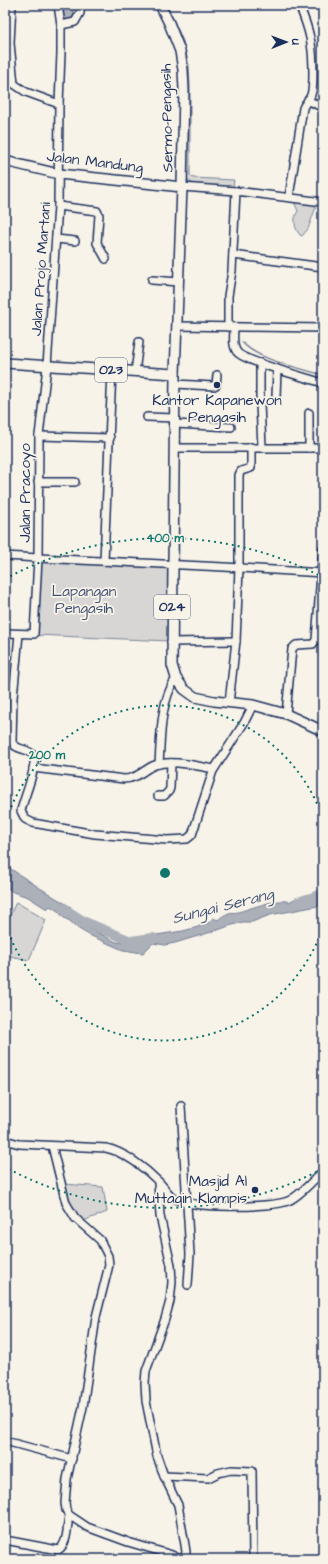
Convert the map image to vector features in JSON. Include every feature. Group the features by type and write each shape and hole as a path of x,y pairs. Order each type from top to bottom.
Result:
{"main road":[{"name":"Sermo-Pengasih","path":"160,5 176,40 183,70 184,90 175,374"},
{"name":"Jalan Mandung","path":"5,161 59,174 182,187"},
{"name":"023","path":"5,363 175,374"},
{"name":"024","path":"175,374 171,642 172,666 176,678"},
{"path":"176,678 184,689 196,696 214,701 253,705 286,714 323,731"}],"street":[{"path":"12,5 10,43 14,84 26,92 59,104"},
{"name":"Jalan Projo Martani","path":"47,366 59,174 61,25 58,5"},
{"path":"61,25 75,22 80,13 80,5"},
{"path":"289,197 303,108 311,93 313,80 312,41 308,26 299,5"},
{"path":"308,100 323,108"},
{"path":"182,187 236,191 323,202"},
{"path":"236,191 232,271 228,296 234,348 244,357 323,383"},
{"path":"58,206 98,211 97,243 106,259"},
{"path":"56,240 75,241"},
{"path":"233,255 323,267"},
{"path":"152,280 179,282"},
{"path":"177,326 323,328"},
{"path":"135,372 139,342"},
{"path":"260,363 262,447"},
{"name":"Jalan Pracoyo","path":"47,366 39,436 38,558 322,573"},
{"path":"276,397 277,369"},
{"path":"104,561 112,370"},
{"path":"175,384 214,386 216,385 217,375"},
{"path":"309,413 309,448"},
{"path":"147,417 231,426"},
{"path":"39,436 110,438"},
{"path":"229,703 236,641 239,568 240,472 251,468 251,447"},
{"path":"174,448 323,448"},
{"path":"38,482 75,482"},
{"path":"286,714 292,649 296,645 313,644 316,640 323,548"},
{"path":"5,556 38,558 34,634 5,633"},
{"path":"19,634 13,698 12,742 14,746 32,754 33,768 21,811 25,819 34,823 95,834 179,840 187,839 192,835 208,783 214,769 244,724 253,705"},
{"path":"171,642 236,641"},
{"path":"159,764 165,700 170,687 176,678"},
{"path":"33,768 129,779 136,777 148,768 159,764 171,763 214,769"},
{"path":"158,796 164,796 169,791 171,763"},
{"path":"181,1106 190,1254 188,1286"},
{"path":"5,1140 19,1144 106,1148 117,1150 158,1182 179,1202 187,1203 243,1206 290,1201 323,1171"},
{"path":"52,1146 66,1203 75,1218 100,1240 108,1256 109,1264 96,1317 82,1407 65,1499 66,1510 69,1515 87,1527 128,1542 172,1555 178,1559"},
{"path":"158,1182 160,1216 171,1265 171,1288 170,1301 146,1371 145,1383 149,1418 157,1456 164,1476 178,1505 186,1552 184,1559"},
{"path":"5,1441 72,1458"},
{"path":"164,1476 208,1478 218,1473 231,1470 252,1471 253,1559"},
{"path":"5,1540 58,1550 62,1548 64,1544 69,1515"}],"green space":[{"path":"163,5 167,5 183,41 189,65 190,175 193,178 234,180 233,187 196,185 188,181 186,175 187,85"},
{"path":"294,202 317,204 308,229 302,236 295,226 295,217 298,211"},
{"name":"Lapangan Pengasih","path":"41,560 172,568 169,641 36,635"},
{"path":"16,902 46,920 29,960 5,955 5,927"},
{"path":"64,1184 103,1187 107,1212 83,1221 73,1209"}],"shaded area":[{"path":"66,8 70,8 74,14 70,20 66,20 62,16 62,12"},
{"path":"5,865 71,907 70,909 81,924 116,942 131,943 136,942 143,937 183,931 198,927 204,923 209,923 213,918 218,920 229,913 272,902 289,902 296,898 314,898 323,895 323,905 270,915 252,922 243,922 175,943 165,945 153,943 143,953 123,950 89,935 77,928 50,906 47,909 28,897 13,892 5,886"}],"waterway":[{"path":"242,342 258,354 268,359 323,375"},
{"name":"Sungai Serang","path":"298,902 323,894"},
{"name":"Sungai Serang","path":"63,908 83,921 131,941 153,938"}],"place":[{"name":"Kantor Kapanewon Pengasih","path":"217,385"},
{"name":"Masjid Al Muttaqin Klampis","path":"255,1190"}]}
